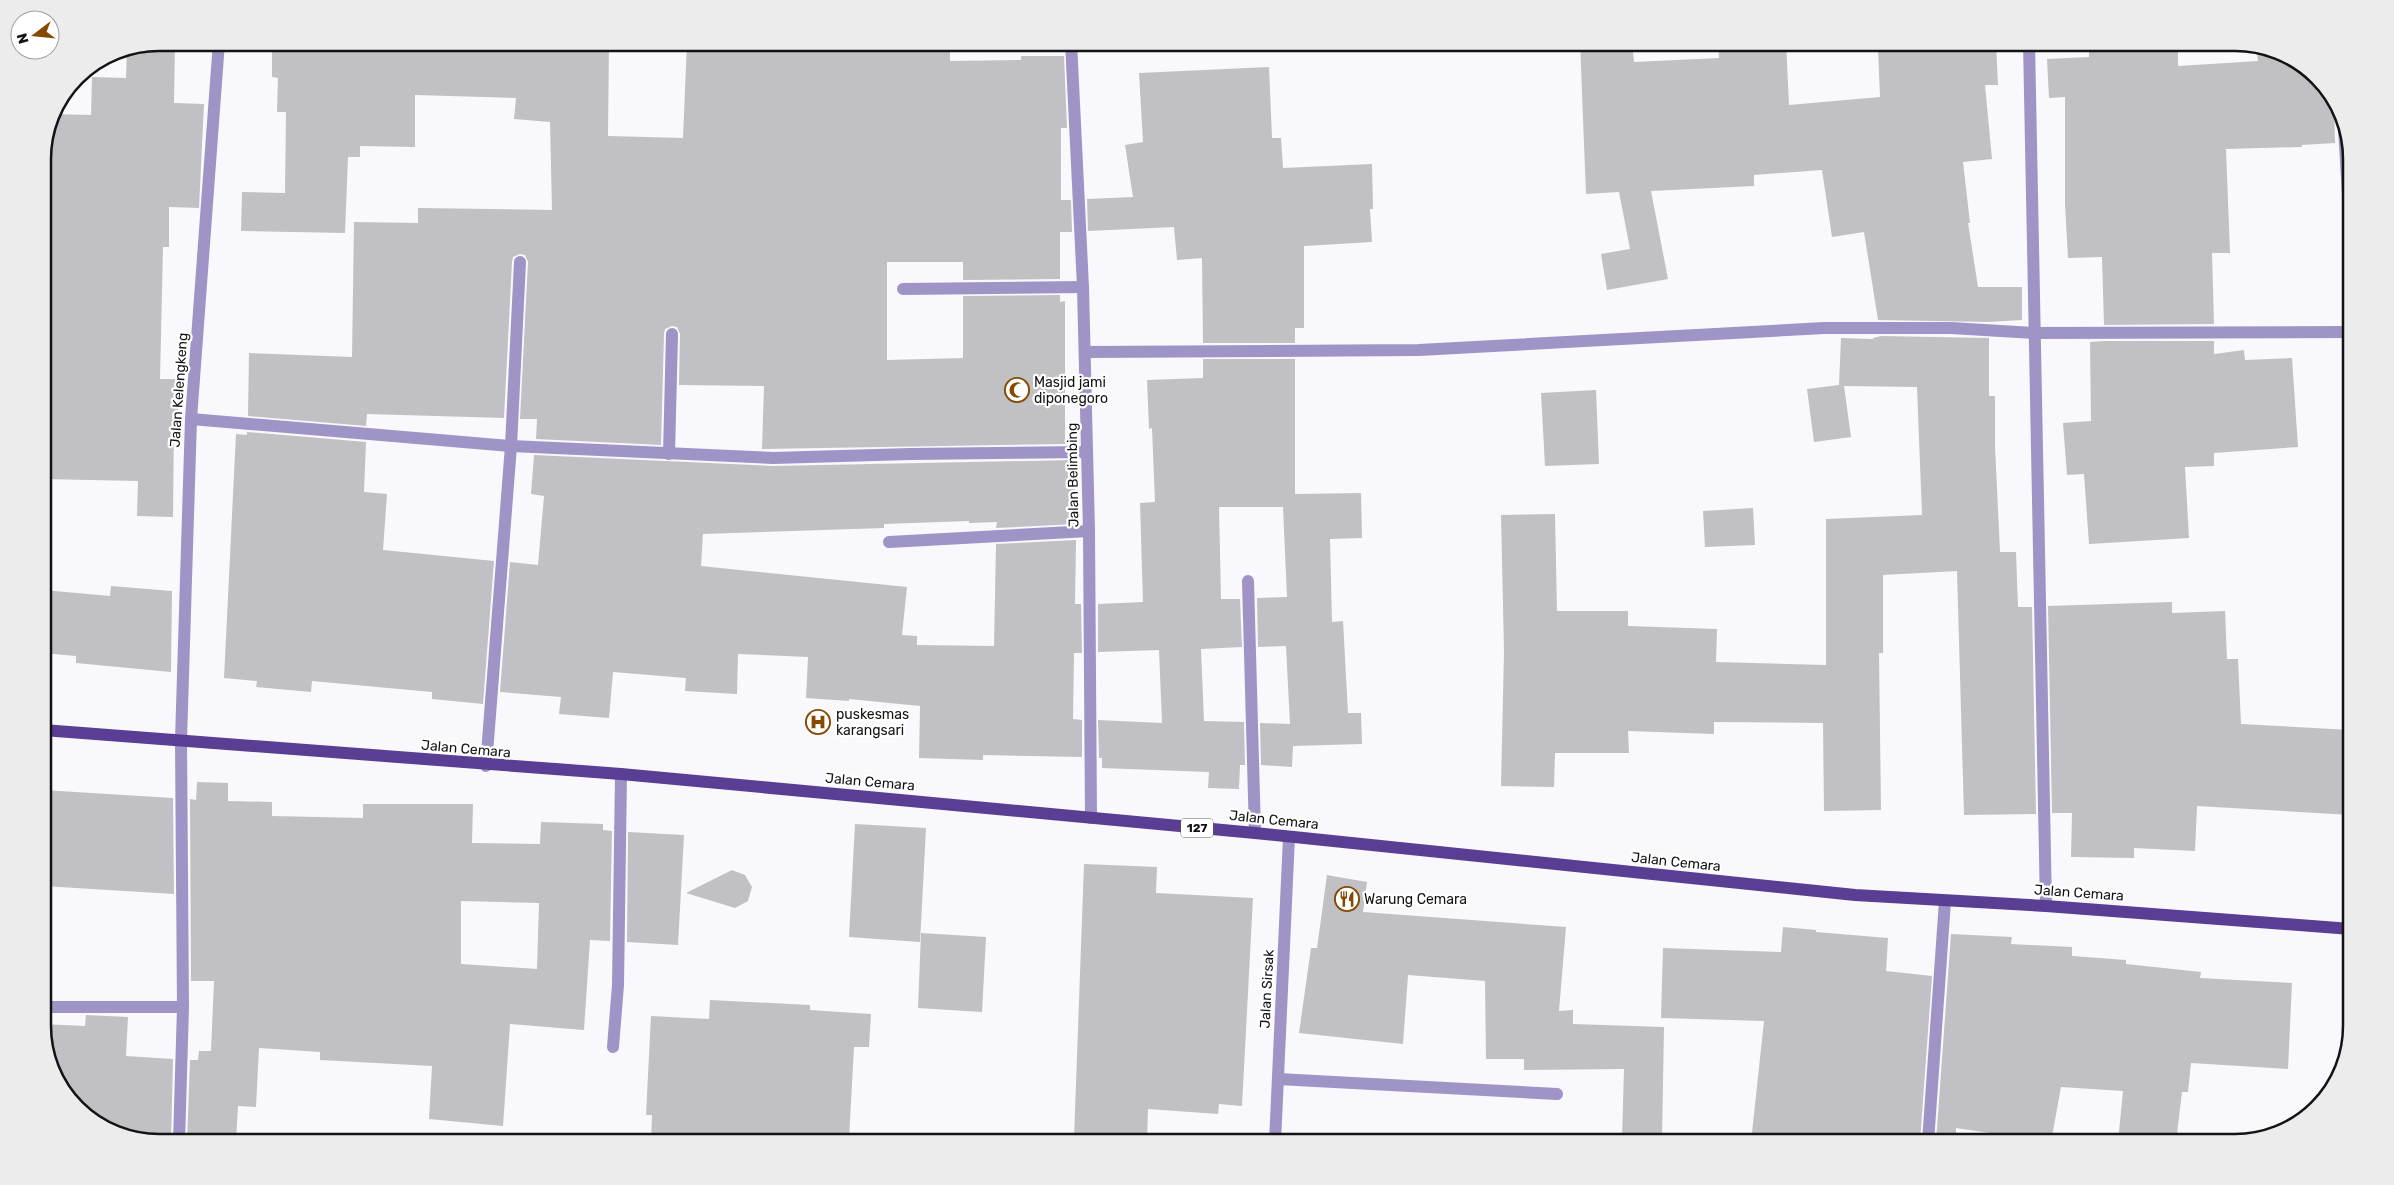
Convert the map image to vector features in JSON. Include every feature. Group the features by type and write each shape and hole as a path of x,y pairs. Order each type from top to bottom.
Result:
{"main road":[{"name":"Jalan Cemara","path":"51,731 486,766 621,774 1255,833 1769,887 1945,901 2046,906 2343,927"}],"street":[{"name":"Jalan Kelengkeng","path":"178,1134 183,1007 181,740 191,419 218,51"},
{"name":"Jalan Belimbing","path":"1071,51 1085,352 1089,532 1091,818"},
{"path":"2029,51 2046,906"},
{"path":"486,766 511,446 520,262"},
{"path":"903,289 1083,287"},
{"path":"1085,352 1418,350 1824,328 1951,328 2035,332 2343,332"},
{"path":"669,454 672,334"},
{"path":"191,419 511,446 773,458 1087,452"},
{"path":"889,542 1089,532"},
{"path":"1248,581 1255,833"},
{"path":"613,1047 618,985 621,774"},
{"name":"Jalan Sirsak","path":"1275,1134 1289,837"},
{"path":"1929,1134 1945,901"},
{"path":"51,1007 183,1007"},
{"path":"1278,1079 1558,1094"}],"building":[{"path":"175,51 174,103 204,104 199,208 169,207 169,247 163,247 160,379 178,379 178,419 174,419 173,517 137,516 138,481 51,479 51,152 53,138 61,114 91,115 92,77 126,78 127,56 145,52"},
{"path":"272,51 609,51 608,136 683,138 687,51 950,51 950,61 1021,60 1021,56 1064,56 1067,128 1061,128 1061,200 1071,200 1072,232 1060,232 1060,279 963,280 963,262 887,262 887,360 963,358 963,296 1060,295 1060,302 1065,301 1065,444 762,449 764,386 679,385 680,334 677,327 672,326 665,329 664,334 661,445 536,439 537,419 520,419 528,262 525,255 520,254 513,257 512,262 504,418 367,414 366,426 248,416 249,353 352,357 354,222 418,223 418,208 552,210 550,122 514,119 516,98 415,95 415,147 360,146 360,157 348,157 345,233 241,231 242,192 285,193 286,112 277,112 278,78 272,77"},
{"path":"1580,51 1633,51 1634,62 1719,58 1719,51 1786,51 1789,105 1880,97 1878,51 1996,51 1998,85 1985,85 1992,159 1963,162 1970,223 1968,223 1978,287 2022,287 2022,320 1989,322 1878,320 1864,232 1832,237 1822,170 1754,175 1754,186 1651,191 1668,279 1607,290 1601,254 1630,249 1619,192 1586,194"},
{"path":"2089,51 2178,51 2178,66 2258,61 2257,54 2263,55 2282,62 2306,78 2325,99 2332,112 2334,118 2335,143 2302,145 2302,147 2226,149 2230,253 2212,253 2214,324 2104,325 2102,257 2068,258 2065,204 2065,97 2049,98 2047,59 2089,57"},
{"path":"1269,67 1272,138 1281,138 1283,168 1372,164 1373,209 1370,209 1372,242 1304,246 1304,328 1295,328 1295,343 1203,343 1202,258 1177,260 1174,227 1088,231 1087,199 1133,197 1125,145 1143,142 1139,73"},
{"path":"1881,336 1989,338 1989,396 1995,396 1995,446 2000,552 2016,552 2018,607 2032,607 2036,814 1964,815 1957,571 1883,575 1883,653 1879,653 1881,810 1824,811 1823,723 1714,722 1714,734 1628,731 1629,753 1555,753 1554,787 1501,786 1504,651 1501,515 1555,514 1557,611 1628,611 1628,626 1717,629 1716,662 1826,665 1826,519 1922,515 1917,387 1844,386 1851,437 1814,442 1807,389 1839,385 1841,338 1873,339"},
{"path":"2214,341 2214,354 2244,350 2245,360 2292,358 2298,447 2214,453 2214,466 2185,467 2189,538 2089,544 2084,474 2067,475 2063,423 2091,421 2090,342"},
{"path":"1203,359 1295,359 1295,494 1361,493 1362,538 1330,539 1332,622 1343,621 1348,713 1361,713 1362,744 1293,746 1292,767 1261,765 1260,723 1290,724 1286,646 1258,647 1257,598 1287,597 1283,507 1219,507 1221,599 1240,599 1242,647 1201,649 1204,721 1244,722 1245,765 1240,765 1239,789 1208,788 1209,772 1102,768 1102,758 1099,758 1098,720 1162,723 1159,650 1098,652 1098,604 1143,602 1140,503 1155,502 1152,428 1149,429 1147,380 1203,378"},
{"path":"1596,390 1599,464 1545,466 1541,393"},
{"path":"247,432 366,442 364,492 387,494 383,550 494,561 483,704 432,699 432,692 312,681 311,692 256,687 257,681 224,678 236,434 247,435"},
{"path":"534,455 773,466 1074,460 1076,524 996,528 997,522 969,523 969,521 884,524 884,528 703,534 701,566 907,587 902,635 917,636 917,645 994,646 996,544 1076,540 1075,604 1081,604 1082,653 1074,653 1073,719 1082,720 1082,757 983,755 983,760 919,758 920,706 849,699 849,701 806,698 808,657 738,654 737,694 685,691 686,678 613,672 609,718 559,714 561,697 500,692 510,562 538,565 544,496 531,494"},
{"path":"1753,508 1755,545 1705,547 1703,511"},
{"path":"111,586 172,591 171,672 76,663 76,656 51,654 51,591 110,596"},
{"path":"2172,602 2172,613 2225,611 2227,659 2238,659 2241,724 2343,730 2343,815 2197,806 2195,851 2134,848 2134,858 2071,857 2072,813 2052,813 2048,606"},
{"path":"197,782 228,783 228,801 272,802 272,816 363,818 363,804 473,804 472,843 540,844 541,822 603,824 603,830 612,831 610,941 590,940 584,1030 510,1024 503,1126 429,1119 432,1066 320,1060 320,1052 259,1048 256,1107 238,1106 236,1134 187,1134 190,1060 198,1060 199,1051 211,1051 214,981 191,981 190,799 196,800","holes":["461,901 539,903 537,969 461,964"]},
{"path":"51,790 173,798 174,894 51,886"},
{"path":"855,824 926,828 920,942 849,937"},
{"path":"628,832 684,835 678,945 627,942"},
{"path":"1084,864 1157,867 1156,893 1253,898 1242,1106 1219,1104 1218,1114 1148,1109 1147,1134 1074,1134"},
{"path":"732,870 745,875 752,887 748,901 735,908 686,893"},
{"path":"1327,875 1367,882 1363,912 1566,927 1559,1011 1573,1010 1573,1024 1664,1027 1662,1134 1622,1134 1624,1069 1524,1070 1524,1059 1486,1059 1485,981 1408,975 1403,1044 1299,1033 1311,948 1317,948"},
{"path":"1783,927 1816,930 1816,932 1888,938 1886,971 1932,976 1921,1134 1752,1134 1764,1021 1661,1018 1663,948 1781,952"},
{"path":"921,933 986,937 982,1012 918,1008"},
{"path":"1951,934 2012,937 2011,944 2072,947 2072,956 2126,960 2126,964 2201,972 2200,978 2292,983 2288,1069 2191,1063 2188,1092 2182,1092 2177,1134 2119,1134 2123,1091 2061,1087 2052,1134 1997,1134 1956,1128 1956,1134 1937,1134"},
{"path":"710,1000 810,1005 810,1010 871,1014 869,1047 854,1047 849,1134 651,1134 652,1115 646,1115 651,1016 709,1019"},
{"path":"86,1015 128,1017 126,1056 173,1059 171,1134 145,1133 112,1123 88,1107 69,1086 62,1073 53,1047 51,1024 85,1026"}],"place":[{"name":"Masjid jami diponegoro","path":"1017,390"},
{"name":"puskesmas karangsari","path":"818,722"},
{"name":"Warung Cemara","path":"1347,899"}]}
